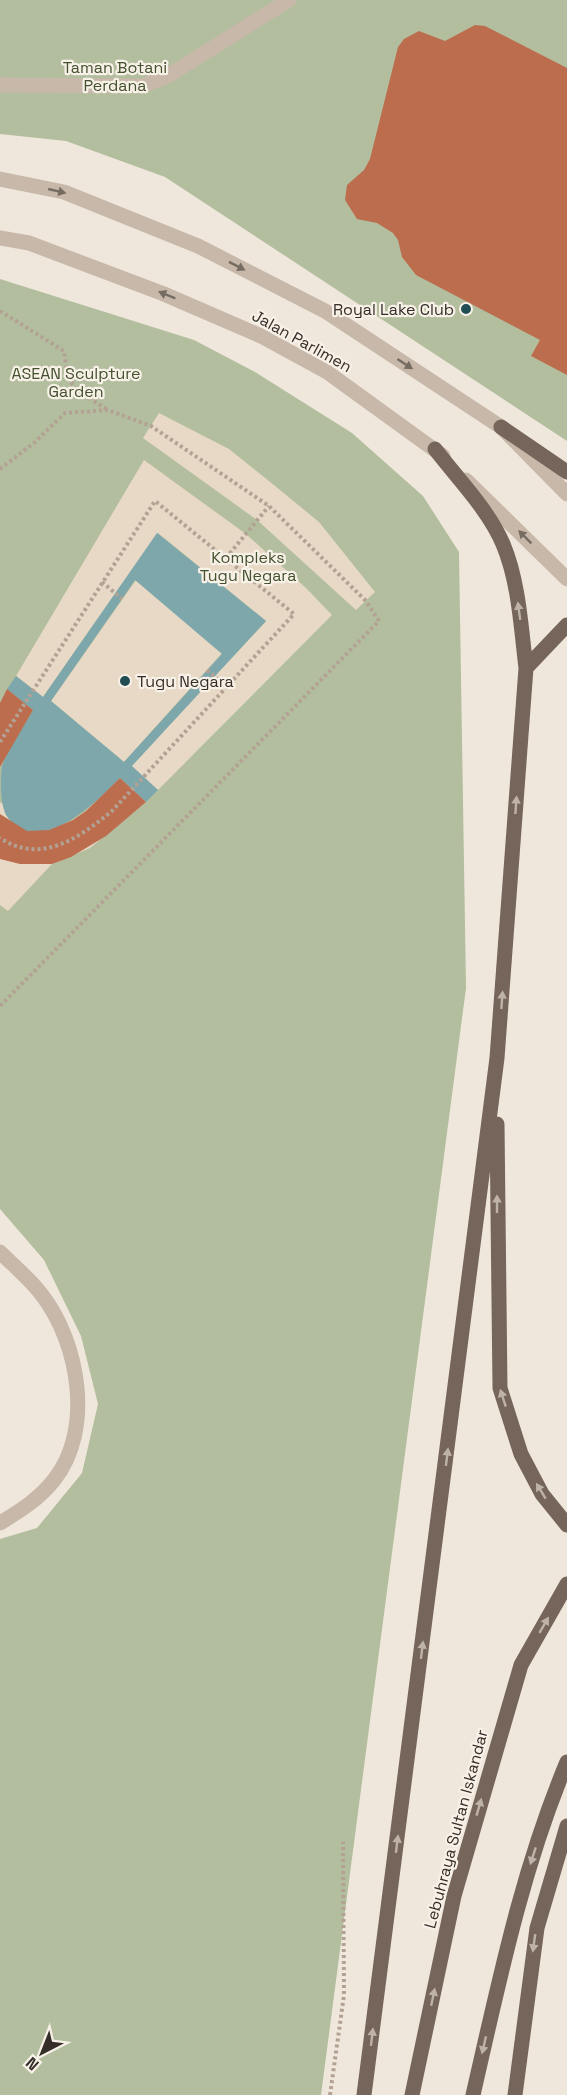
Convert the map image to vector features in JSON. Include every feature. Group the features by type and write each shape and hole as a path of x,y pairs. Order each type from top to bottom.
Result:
{"main road":[{"path":"501,427 567,472"},
{"path":"364,2095 497,1058 526,668 518,603 503,544 482,509 435,449"},
{"path":"526,668 567,625"},
{"path":"497,1058 500,1388 521,1454 542,1494 567,1525"},
{"name":"Lebuhraya Sultan Iskandar","path":"412,2095 454,1896 520,1665 567,1584"},
{"path":"473,2095 523,1888 550,1803 567,1762"},
{"path":"515,2095 537,1928 567,1826"}],"street":[{"path":"0,85 142,86 168,76 289,0"},
{"name":"Jalan Parlimen","path":"0,179 64,192 198,246 325,311 501,427 567,494"},
{"name":"Jalan Parlimen","path":"0,238 29,243 165,294 261,336 327,372 435,449 567,579"},
{"path":"0,1252 42,1295 61,1330 76,1371 79,1396 74,1440 55,1479 28,1506 0,1524"}],"path":[{"path":"0,311 64,351 68,377 75,389 108,410 151,426 269,506 366,601 379,621 0,1006"},
{"path":"0,469 34,443 65,413 108,410"},
{"path":"0,742 155,501 294,614 103,818 66,843 38,850 15,847 0,838"},
{"path":"226,558 269,506"},
{"path":"102,582 122,599"},
{"path":"207,670 227,687"},
{"path":"330,2095 344,1995 343,1842"}],"green space":[{"name":"Royal Lake Club","path":"0,0 567,0 567,441 165,177 66,141 0,134"},
{"path":"0,279 194,340 255,372 352,433 423,496 459,552 466,988 321,2095 0,2095 0,1539 37,1528 82,1473 98,1404 81,1336 44,1260 0,1209"}],"shaded area":[{"path":"159,413 229,449 319,522 375,592 356,610 257,520 143,438"},
{"path":"144,460 246,534 306,588 332,615 158,790 131,766 266,621 158,533 43,697 16,676"},
{"path":"136,580 222,653 124,762 51,701"},
{"path":"120,778 146,802 90,848 52,864 8,911 0,905 0,802 37,832 49,830 73,820 86,811"}],"water":[{"path":"157,533 266,621 132,766 158,790 146,802 120,778 97,801 65,823 49,830 33,832 18,828 6,815 3,804 2,766 12,744 33,710 7,689 16,676 43,697","holes":["135,580 222,654 124,762 51,701"]}],"building":[{"path":"475,25 485,26 567,68 567,375 531,356 540,340 416,275 402,257 398,240 393,233 377,223 357,219 345,200 347,185 364,170 370,159 398,47 404,39 419,31 445,41"},
{"path":"7,689 33,710 0,767 0,703"},
{"path":"120,778 146,802 106,836 71,857 52,864 20,864 0,859 0,814 27,831 49,830 73,820 86,811"}],"place":[{"name":"Royal Lake Club","path":"466,309"},
{"name":"Tugu Negara","path":"125,681"}],"park label":[{"name":"Taman Botani Perdana","path":"115,76"},
{"name":"ASEAN Sculpture Garden","path":"76,382"},
{"name":"Kompleks Tugu Negara","path":"248,566"}]}
